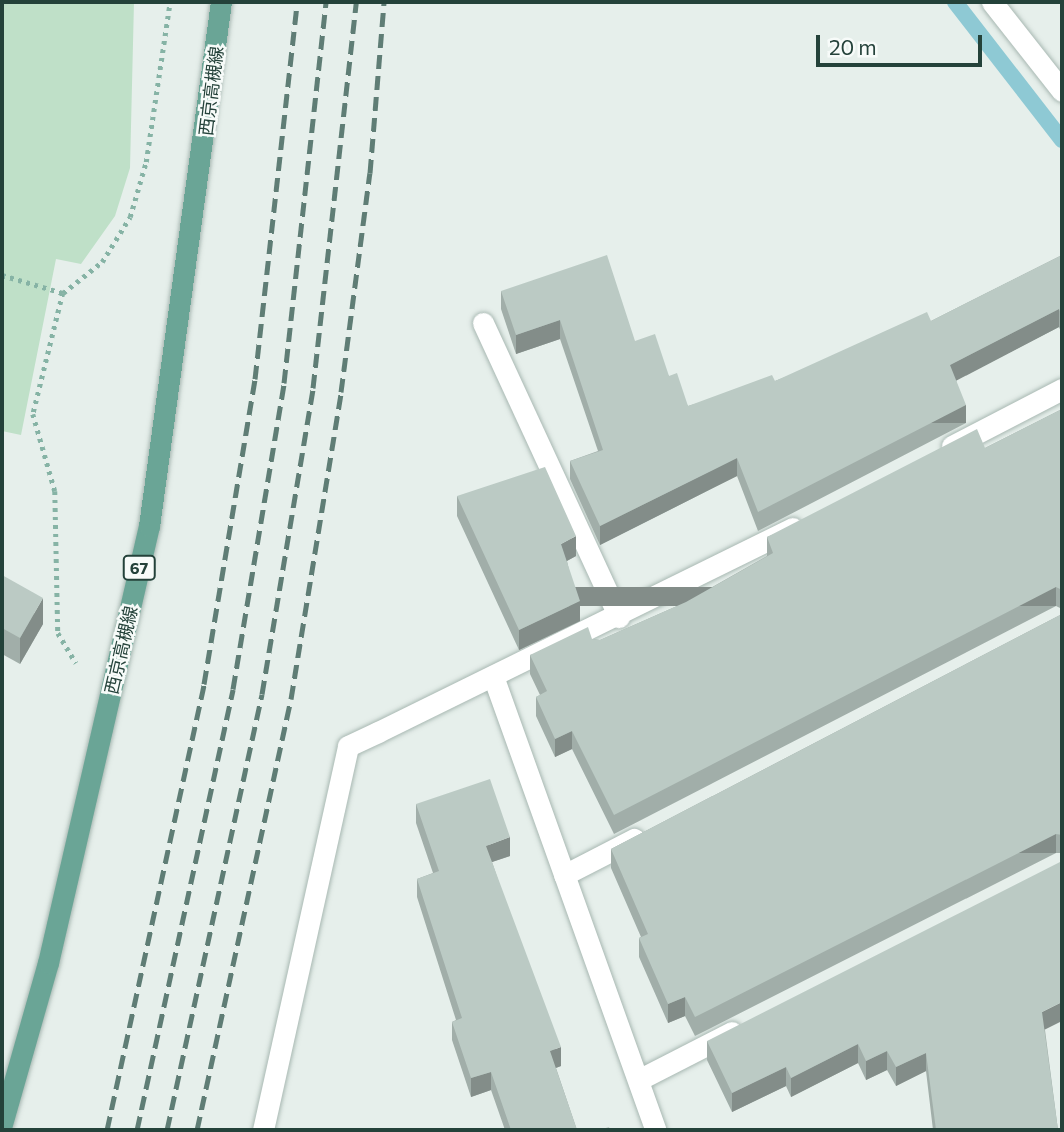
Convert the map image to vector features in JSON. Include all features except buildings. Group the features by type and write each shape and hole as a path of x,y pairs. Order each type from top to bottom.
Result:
{"main road":[{"name":"西京高槻線","path":"2,1124 9,1073 108,704 149,526 221,2"}],"street":[{"path":"992,2 1062,91"},
{"path":"483,323 619,617"},
{"path":"927,459 1062,390"},
{"path":"263,1130 348,746 619,617 816,516"},
{"path":"493,676 640,1079 656,1130"},
{"path":"564,875 649,831"},
{"path":"640,1079 752,1022"}],"path":[{"path":"108,704 58,634 55,491 46,446 34,426 63,293 102,262 130,217 146,162 170,2"},
{"path":"2,275 63,293"}],"green space":[{"path":"2,2 134,2 130,168 115,216 81,264 56,259 21,435 2,431"}],"waterway":[{"path":"955,2 1062,140"}],"railway":[{"path":"107,1130 204,684 255,379 297,2"},
{"path":"137,1130 233,689 284,383 326,2"},
{"path":"167,1130 262,694 313,388 356,2"},
{"path":"197,1130 291,699 341,392 370,173 384,2"}]}
